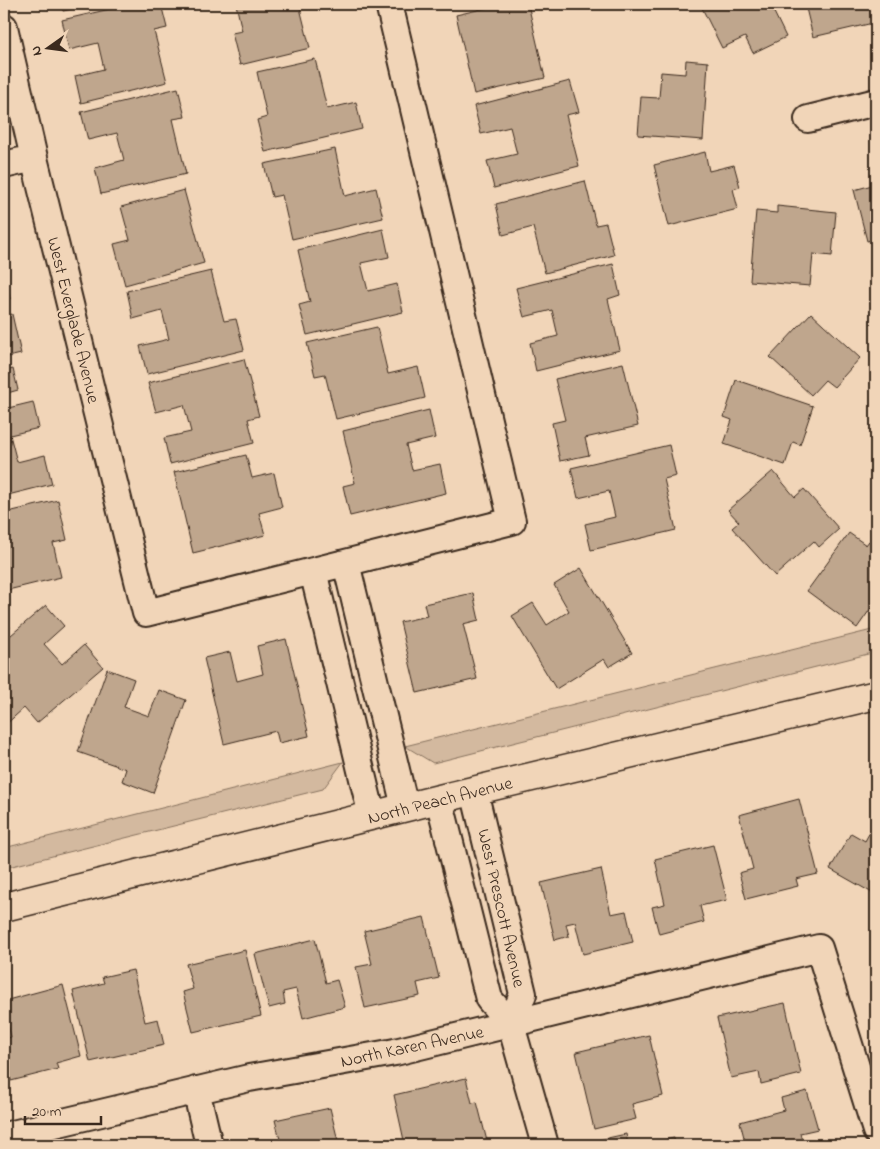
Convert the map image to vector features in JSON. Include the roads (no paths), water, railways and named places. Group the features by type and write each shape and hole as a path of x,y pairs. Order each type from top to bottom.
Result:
{"street":[{"path":"372,816 313,572 512,521 389,4"},
{"name":"West Everglade Avenue","path":"4,27 34,158 146,613 313,572"},
{"path":"808,119 876,102"},
{"path":"4,165 34,158"},
{"path":"346,563 406,808"},
{"name":"North Peach Avenue","path":"4,907 439,799 876,695"},
{"name":"West Prescott Avenue","path":"474,791 523,994 511,1025"},
{"name":"West Prescott Avenue","path":"439,799 489,999 511,1025 545,1145"},
{"name":"North Karen Avenue","path":"4,1136 249,1078 395,1052 819,948 876,1131"},
{"path":"196,1090 209,1145"}]}
